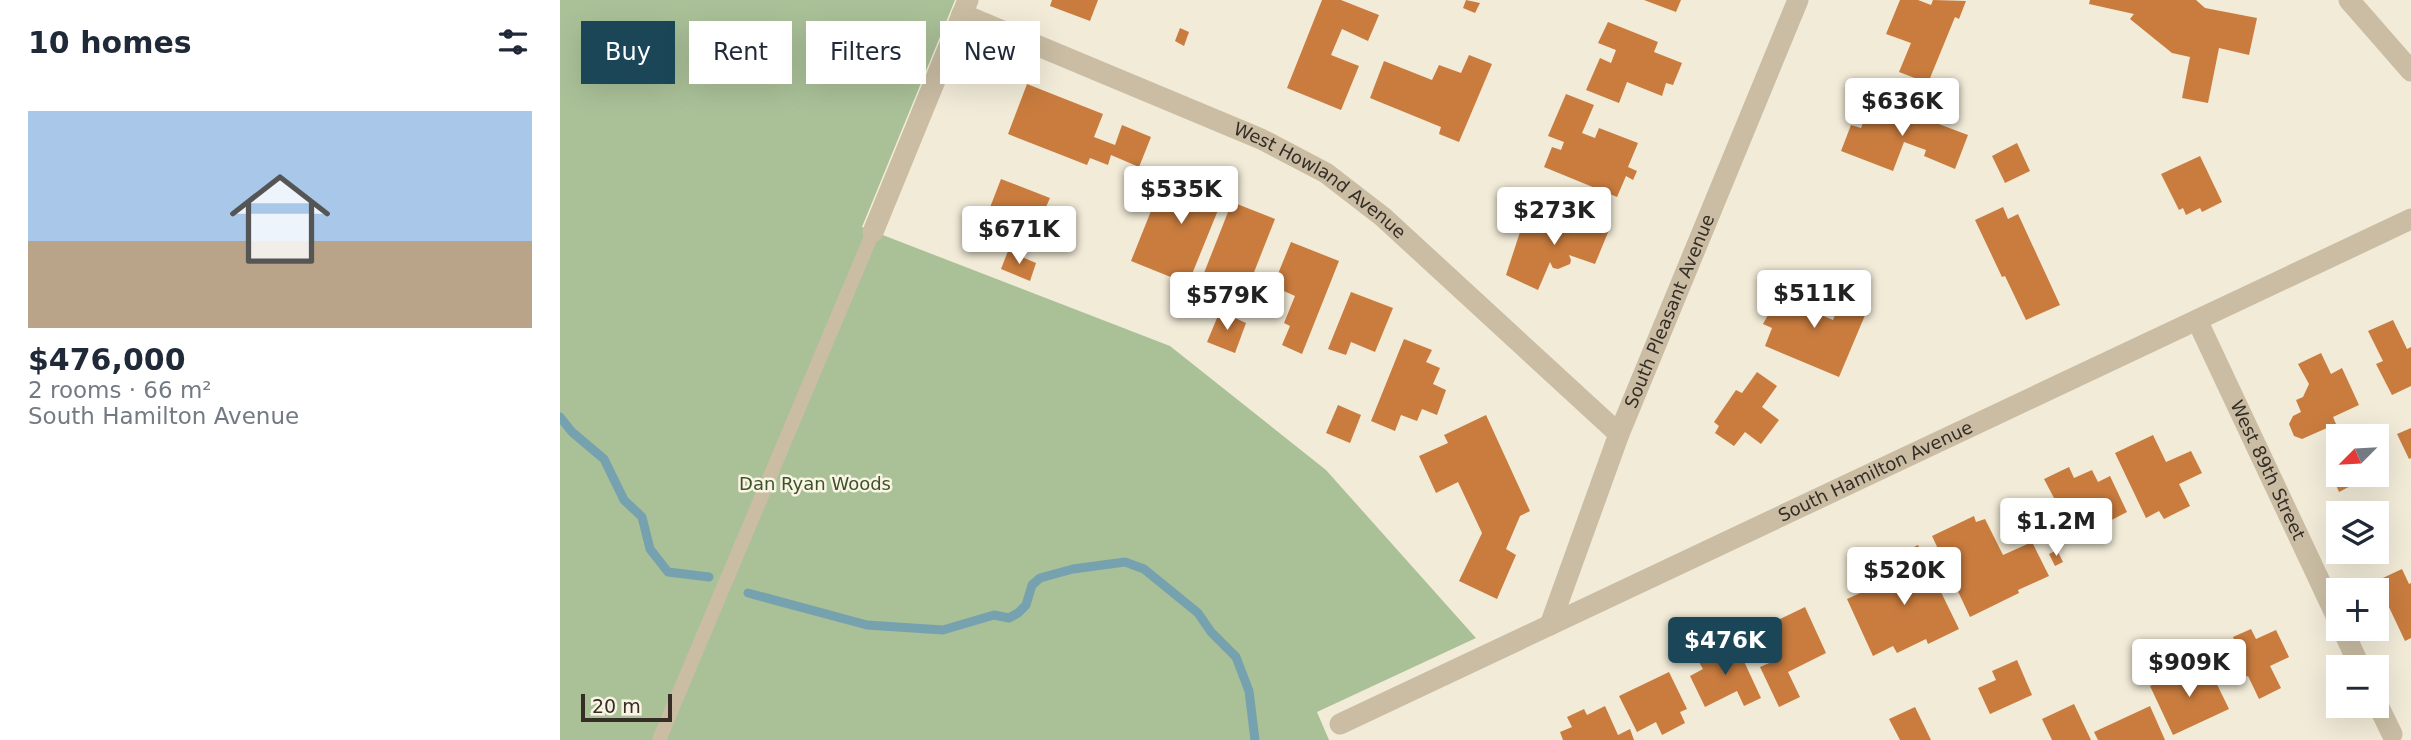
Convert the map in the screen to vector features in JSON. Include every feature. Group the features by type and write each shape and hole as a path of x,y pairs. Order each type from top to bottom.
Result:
{"street":[{"name":"South Pleasant Avenue","path":"1550,625 1619,434 1798,0"},
{"path":"2349,0 2411,71"},
{"name":"West Howland Avenue","path":"965,7 1261,139 1326,173 1383,217 1619,434"},
{"path":"873,232 965,7"},
{"name":"South Hamilton Avenue","path":"1340,724 2411,219"},
{"name":"West 89th Street","path":"2197,320 2326,594"}],"lane":[{"path":"659,740 873,232"}],"green space":[{"name":"Dan Ryan Woods","path":"560,0 955,0 946,21 940,21 940,37 926,71 926,21 806,21 806,84 921,84 862,227 1170,346 1326,470 1476,638 1317,712 1329,740 560,740"}],"building":[{"path":"1052,0 1098,0 1090,21 1050,6"},
{"path":"1322,0 1341,0 1379,15 1368,41 1342,29 1331,55 1359,66 1341,110 1287,88"},
{"path":"1466,0 1480,3 1475,13 1463,8"},
{"path":"1644,0 1681,0 1676,12"},
{"path":"1900,0 1918,0 1931,5 1933,0 1966,1 1959,19 1955,17 1928,83 1899,72 1911,43 1886,34"},
{"path":"2090,0 2196,0 2205,8 2257,18 2249,55 2219,48 2208,103 2182,98 2190,57 2172,53 2130,19 2134,14 2089,4"},
{"path":"1608,22 1658,42 1654,52 1682,63 1673,85 1666,83 1662,96 1627,82 1619,103 1586,90 1600,58 1611,63 1616,50 1598,43"},
{"path":"1180,28 1189,32 1184,46 1175,41"},
{"path":"1469,55 1492,64 1459,142 1439,134 1441,127 1370,98 1384,61 1432,80 1439,65 1461,73"},
{"path":"1027,84 1103,114 1094,137 1115,145 1122,125 1151,137 1139,167 1111,155 1108,165 1090,158 1087,165 1008,134"},
{"path":"1566,94 1594,105 1582,133 1595,138 1599,128 1638,143 1628,167 1637,171 1633,180 1626,176 1617,197 1544,167 1552,147 1561,150 1564,142 1548,136"},
{"path":"1872,99 1968,135 1955,169 1924,156 1926,150 1904,142 1893,171 1841,151 1851,125 1861,128"},
{"path":"2017,143 2030,171 2005,183 1992,156"},
{"path":"2200,156 2222,202 2202,212 2200,208 2186,215 2183,208 2179,210 2161,174"},
{"path":"1186,166 1229,183 1188,284 1131,261 1155,201 1170,206"},
{"path":"1001,179 1050,198 1042,216 1056,222 1047,246 1032,241 1028,252 994,238 997,228 984,223"},
{"path":"1232,202 1275,219 1247,290 1204,273"},
{"path":"2003,207 2008,219 2018,214 2060,305 2026,320 1975,220"},
{"path":"1566,212 1609,230 1595,264 1569,255 1570,264 1558,269 1553,268 1550,262 1538,290 1506,275 1521,229"},
{"path":"1291,242 1339,261 1302,354 1282,345 1290,326 1284,323 1295,296 1273,286"},
{"path":"1008,251 1036,263 1030,281 1001,269"},
{"path":"1770,289 1811,306 1810,310 1833,320 1845,290 1871,301 1839,377 1765,346 1772,328 1763,324 1768,315 1760,312"},
{"path":"1351,292 1393,308 1375,352 1351,342 1346,355 1328,349"},
{"path":"1220,311 1246,323 1235,353 1207,342"},
{"path":"2393,320 2407,349 2411,347 2411,386 2392,395 2376,364 2383,361 2368,331"},
{"path":"1404,339 1432,350 1426,362 1440,368 1433,384 1446,390 1437,415 1422,409 1417,421 1401,415 1395,431 1371,421"},
{"path":"2321,353 2331,374 2342,368 2359,405 2333,417 2336,424 2326,424 2326,428 2302,439 2294,436 2289,424 2293,416 2301,412 2296,400 2303,397 2309,384 2298,364"},
{"path":"1757,372 1777,386 1762,407 1779,420 1761,444 1745,432 1734,446 1715,433 1719,426 1714,422 1736,390 1742,393"},
{"path":"1338,405 1361,415 1350,443 1326,433"},
{"path":"1486,415 1530,511 1520,516 1506,549 1516,555 1497,599 1459,581 1482,533 1458,482 1436,493 1419,456 1448,443 1444,435"},
{"path":"2411,428 2411,458 2409,459 2397,434"},
{"path":"2153,435 2166,462 2191,451 2202,473 2179,484 2190,506 2164,519 2159,511 2146,518 2115,453"},
{"path":"2069,467 2074,478 2092,470 2098,482 2110,476 2127,512 2098,527 2092,516 2045,539 2030,510 2054,498 2044,479"},
{"path":"1974,516 1976,522 1985,519 2003,555 2032,542 2049,576 1970,617 1932,536"},
{"path":"1918,545 1959,629 1928,644 1926,639 1897,653 1893,646 1873,656 1847,599 1898,576 1890,559"},
{"path":"2057,550 2063,562 2055,566 2049,554"},
{"path":"2402,569 2409,584 2411,583 2411,638 2405,641 2389,607 2389,578 2383,578"},
{"path":"1805,607 1826,653 1788,672 1800,697 1779,707 1760,667 1774,661 1759,629"},
{"path":"2251,629 2256,639 2276,630 2289,657 2270,666 2281,688 2259,699 2248,676 2232,683 2219,657 2238,648 2233,637"},
{"path":"1735,642 1761,698 1744,706 1737,691 1705,707 1690,676 1703,669 1698,660"},
{"path":"2017,660 2032,695 1990,714 1978,688 1996,680 1992,671"},
{"path":"2191,667 2196,678 2211,672 2229,709 2173,735 2150,686"},
{"path":"1669,672 1687,709 1680,712 1685,723 1662,735 1656,722 1637,732 1619,696"},
{"path":"2074,704 2091,740 2052,740 2042,719"},
{"path":"1605,706 1618,735 1630,729 1634,740 1563,740 1560,732 1572,727 1567,717 1584,709 1587,715"},
{"path":"2150,706 2165,740 2098,740 2094,732"},
{"path":"1915,707 1931,740 1900,740 1889,719"}],"waterway":[{"path":"560,417 572,432 604,459 624,500 642,517 650,549 668,572 709,577"},
{"path":"748,593 867,625 943,630 994,615 1009,618 1026,605 1032,585 1040,578 1073,569 1125,562 1144,569 1198,613 1211,632 1236,657 1249,691 1255,740"}]}
